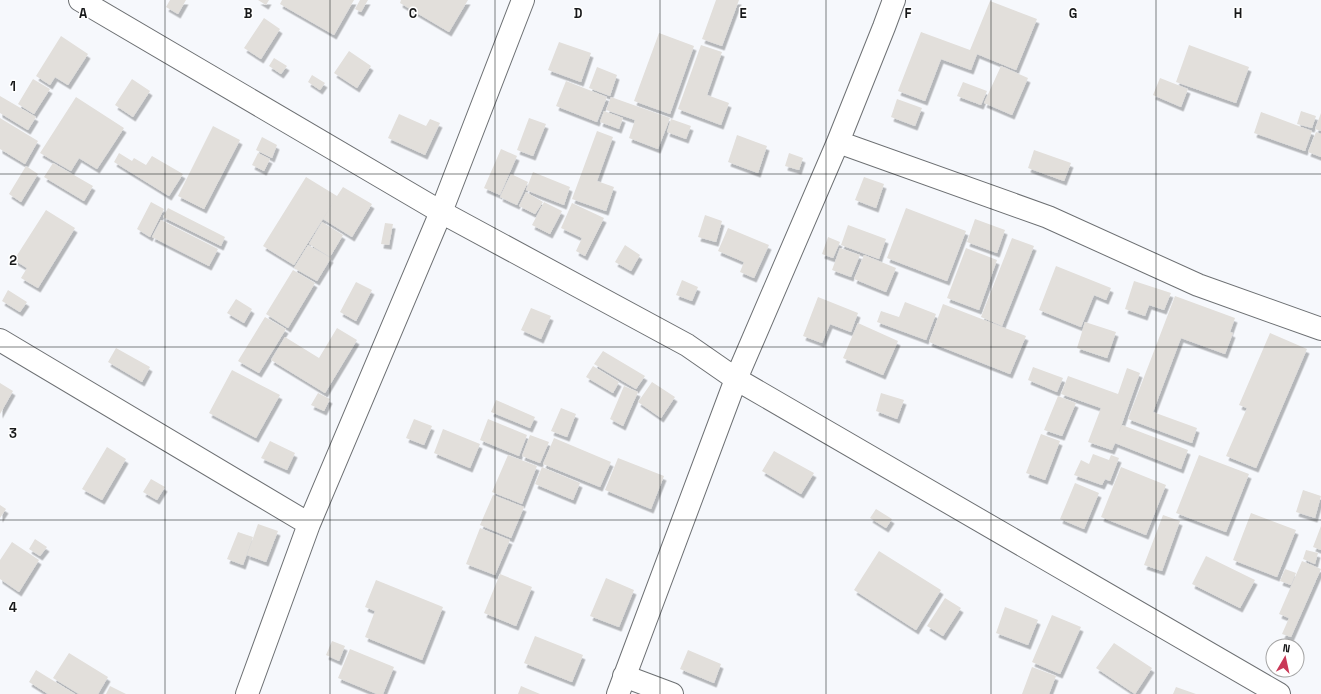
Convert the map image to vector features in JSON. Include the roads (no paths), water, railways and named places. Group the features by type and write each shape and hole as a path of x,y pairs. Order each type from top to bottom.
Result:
{"street":[{"path":"80,0 441,212 687,345 736,379 1279,694"},
{"path":"247,694 309,524 441,212 523,0"},
{"path":"672,694 621,685 736,379 838,142 894,0"},
{"path":"838,142 1048,217 1198,286 1321,329"},
{"path":"0,340 309,524"}]}
